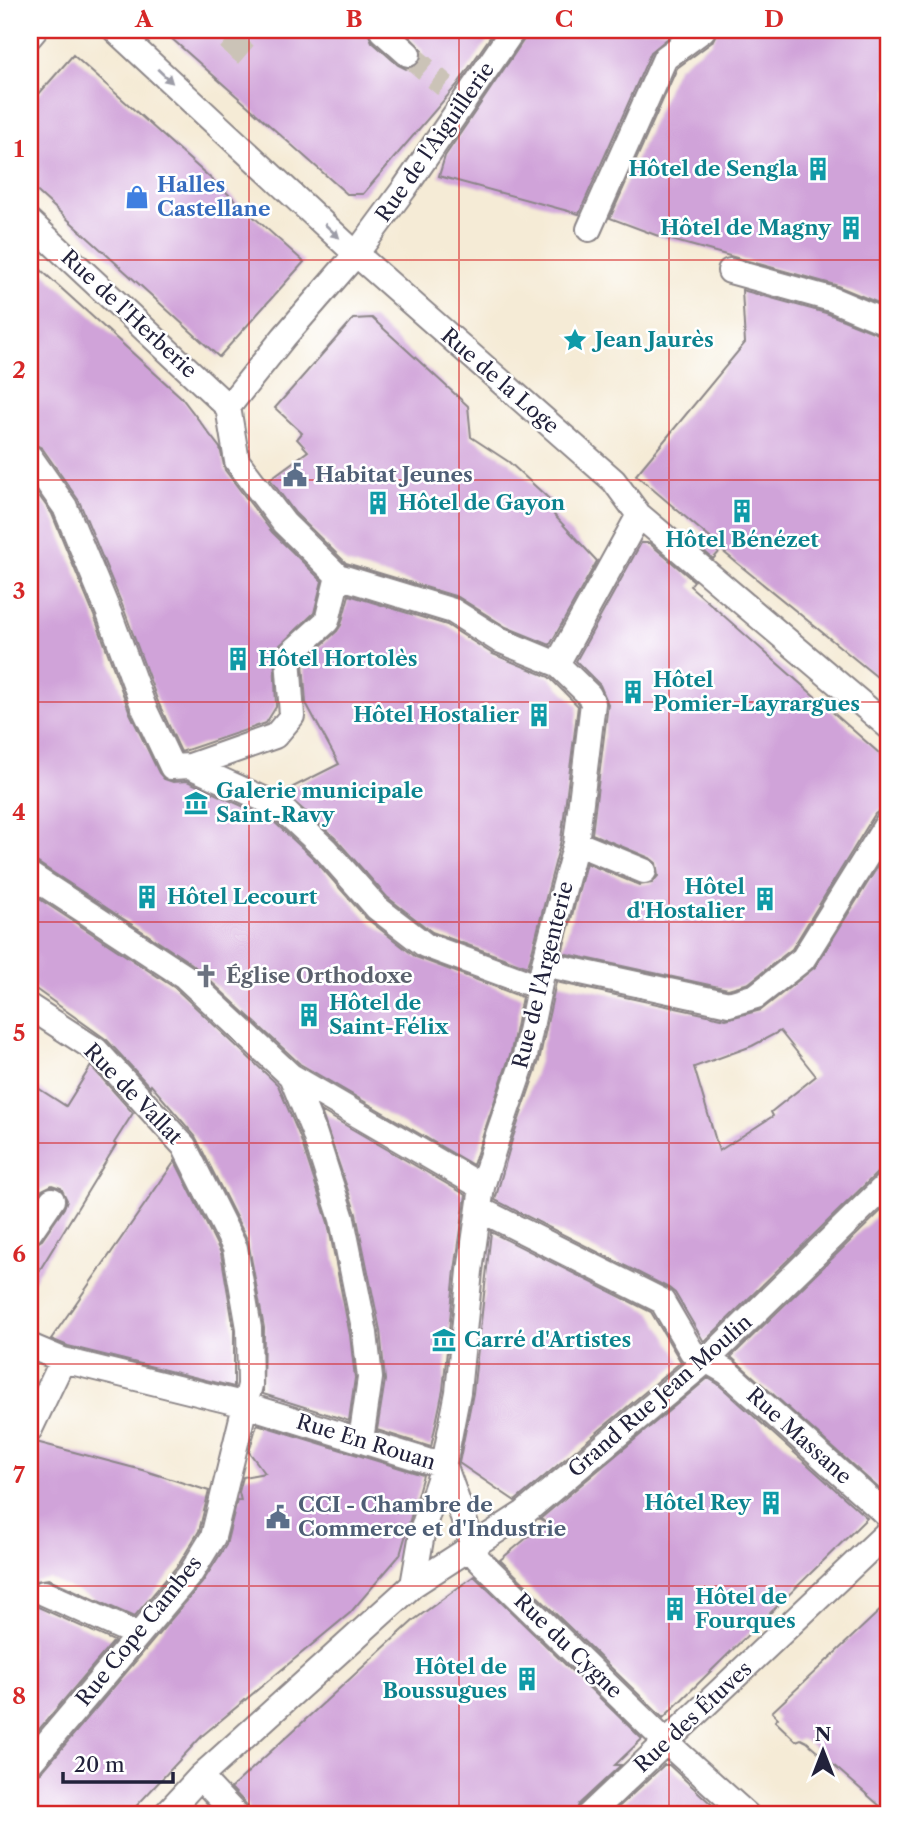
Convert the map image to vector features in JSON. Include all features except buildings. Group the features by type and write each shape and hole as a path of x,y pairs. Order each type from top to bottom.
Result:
{"street":[{"path":"30,36 35,30"},
{"name":"Rue de la Loge","path":"115,30 356,254 614,481 639,515 888,726"},
{"name":"Rue de l'Aiguillerie","path":"228,407 356,254 454,94 513,30"},
{"path":"589,229 665,58 703,30"},
{"path":"382,32 408,54"},
{"name":"Rue de l'Herberie","path":"30,222 228,407"},
{"path":"730,271 831,299 888,323"},
{"path":"228,407 237,461 284,523 338,576 453,611 499,640 557,664 639,515"},
{"path":"30,457 65,507 109,613 144,708 181,767 279,806 325,849 377,908 425,945 542,975 729,1004 756,996 803,959 888,822"},
{"path":"181,767 275,736 292,716 288,656 327,621 338,576"},
{"name":"Rue de l'Argenterie","path":"444,1464 458,1392 470,1271 481,1198 498,1135 525,1056 542,975 576,843 593,703 589,695 557,664"},
{"path":"576,843 644,871"},
{"path":"33,884 184,976 291,1076 314,1132 342,1219 365,1333 370,1378 361,1440"},
{"name":"Rue de Vallat","path":"30,1007 96,1050 184,1146 235,1248 249,1328 250,1385 246,1405"},
{"name":"Rue Massane","path":"291,1076 481,1198 662,1301 692,1352 727,1372 888,1516"},
{"name":"Grand Rue Jean Moulin","path":"165,1815 200,1777 413,1585 524,1513 707,1360 888,1183"},
{"path":"30,1232 51,1200"},
{"name":"Rue En Rouan","path":"30,1346 63,1360 246,1405 444,1464 472,1547"},
{"path":"30,1429 63,1360"},
{"name":"Rue Cope Cambes","path":"30,1763 191,1573 213,1536 246,1405"},
{"path":"413,1585 423,1528 444,1464"},
{"name":"Rue des Étuves","path":"589,1815 888,1532"},
{"name":"Rue du Cygne","path":"472,1547 478,1559 666,1742 747,1815"},
{"path":"44,1593 138,1634"},
{"path":"200,1777 236,1815"}],"tunnel":[{"path":"229,56 251,30"},
{"path":"408,54 445,86"}],"place":[{"name":"Hôtel de Sengla","path":"818,169"},
{"name":"Halles Castellane","path":"137,197"},
{"name":"Hôtel de Magny","path":"851,228"},
{"name":"Jean Jaurès","path":"575,340"},
{"name":"Habitat Jeunes","path":"295,475"},
{"name":"Hôtel de Gayon","path":"378,503"},
{"name":"Hôtel Bénézet","path":"742,511"},
{"name":"Hôtel Hortolès","path":"238,659"},
{"name":"Hôtel Pomier-Layrargues","path":"633,692"},
{"name":"Hôtel Hostalier","path":"539,715"},
{"name":"Galerie municipale Saint-Ravy","path":"196,803"},
{"name":"Hôtel Lecourt","path":"147,897"},
{"name":"Hôtel d'Hostalier","path":"765,899"},
{"name":"Église Orthodoxe","path":"206,976"},
{"name":"Hôtel de Saint-Félix","path":"309,1015"},
{"name":"Carré d'Artistes","path":"444,1340"},
{"name":"Hôtel Rey","path":"771,1503"},
{"name":"CCI - Chambre de Commerce et d'Industrie","path":"278,1517"},
{"name":"Hôtel de Fourques","path":"675,1609"},
{"name":"Hôtel de Boussugues","path":"527,1679"}]}
